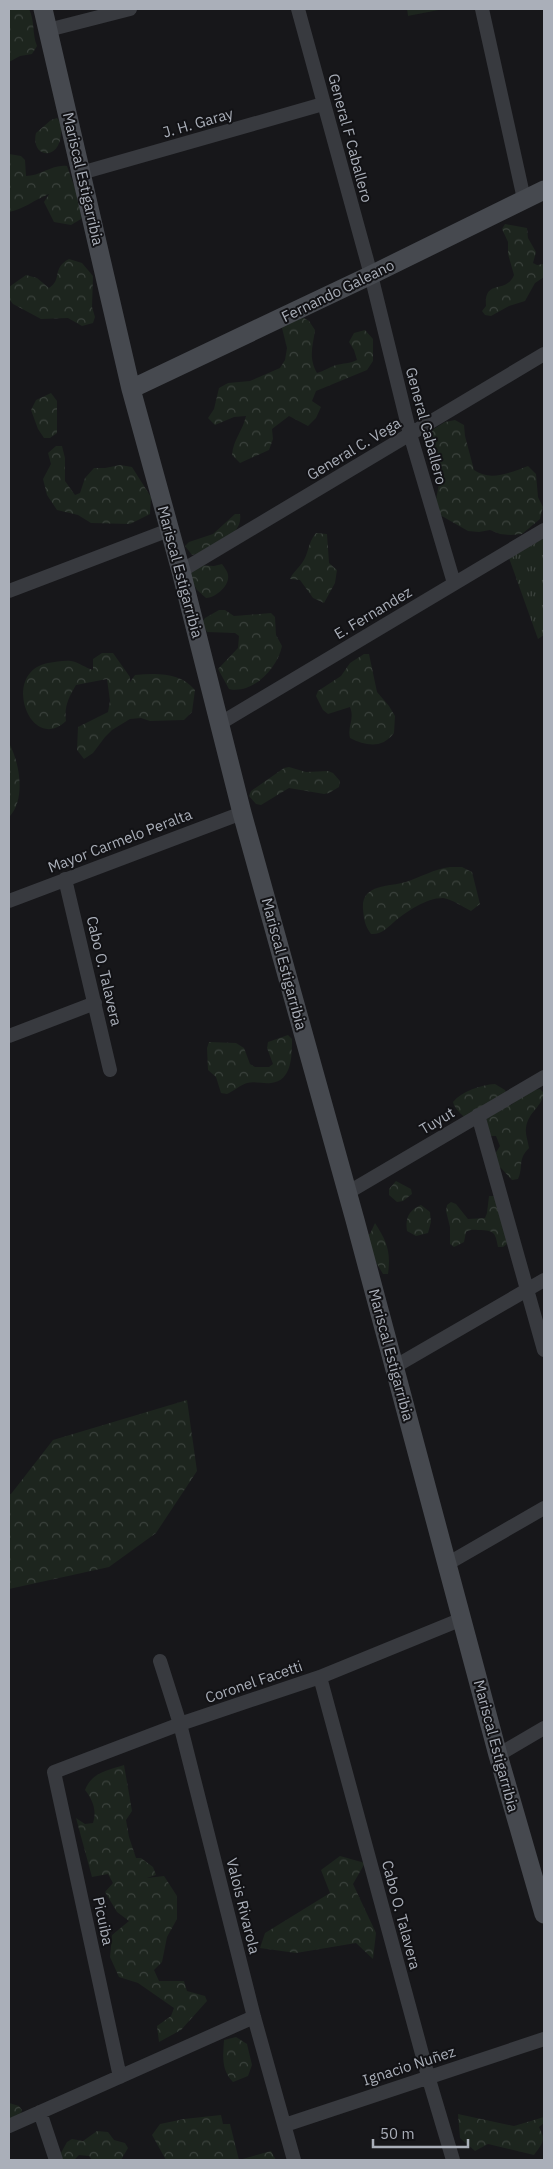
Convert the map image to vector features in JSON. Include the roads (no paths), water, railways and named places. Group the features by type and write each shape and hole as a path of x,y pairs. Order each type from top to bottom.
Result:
{"street":[{"name":"Mariscal Estigarribia","path":"43,9 131,389 181,571 242,813 347,1193 498,1755 544,1914"},
{"path":"48,30 130,9"},
{"name":"General F Caballero","path":"298,9 371,275"},
{"path":"482,9 524,199"},
{"name":"J. H. Garay","path":"81,173 323,104"},
{"name":"Fernando Galeano","path":"131,389 544,190"},
{"name":"General Caballero","path":"371,275 410,434 454,583"},
{"name":"General C. Vega","path":"181,571 544,354"},
{"path":"9,591 169,530"},
{"name":"E. Fernandez","path":"219,724 544,530"},
{"name":"Mayor Carmelo Peralta","path":"9,901 242,813"},
{"name":"Cabo O. Talavera","path":"65,879 110,1070"},
{"path":"9,1036 95,1003"},
{"name":"Tuyut","path":"347,1193 544,1077"},
{"path":"478,1115 544,1350"},
{"path":"394,1366 544,1280"},
{"path":"447,1564 544,1508"},
{"name":"Coronel Facetti","path":"54,1772 180,1724 320,1677 462,1619"},
{"name":"Valois Rivarola","path":"160,1661 180,1724 254,2017 294,2160"},
{"name":"Cabo O. Talavera","path":"320,1677 428,2076 453,2160"},
{"path":"498,1755 544,1728"},
{"name":"Picuiba","path":"54,1772 120,2077"},
{"path":"9,2126 254,2017"},
{"name":"Ignacio Nuñez","path":"285,2125 544,2039"},
{"path":"40,2112 56,2160"}]}
